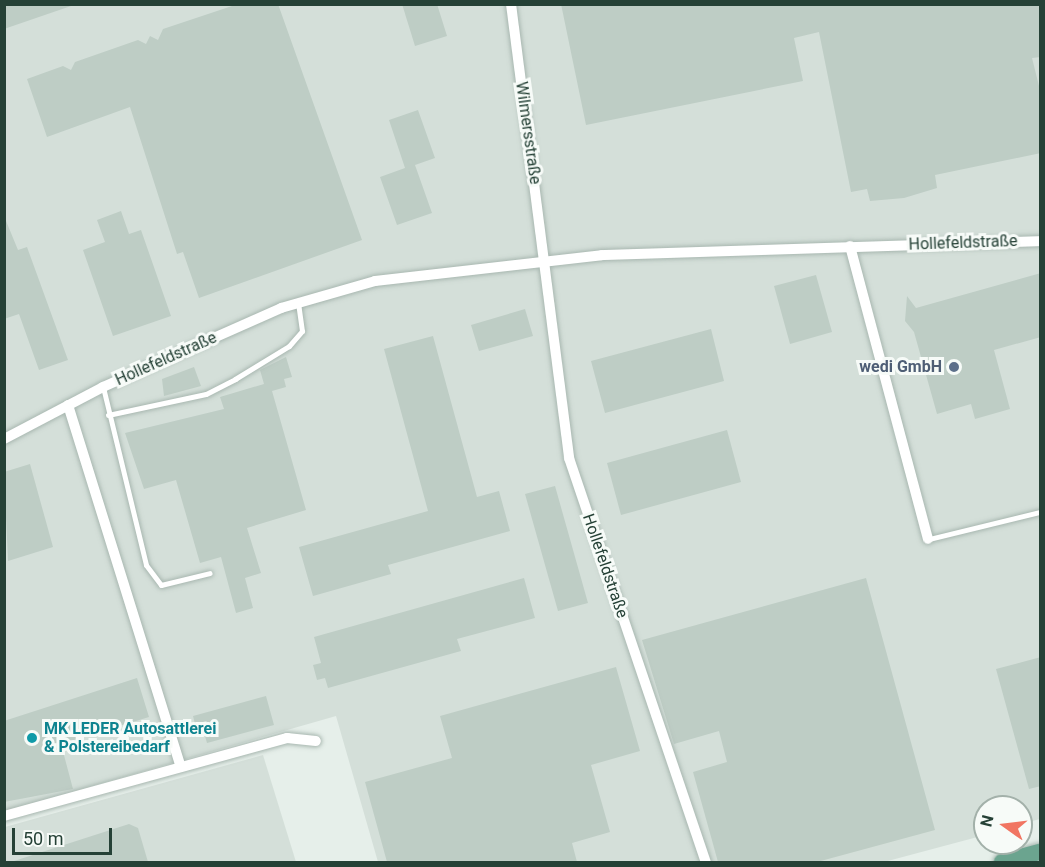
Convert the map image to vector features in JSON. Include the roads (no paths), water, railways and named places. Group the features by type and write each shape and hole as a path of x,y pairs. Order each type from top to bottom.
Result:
{"main road":[{"path":"1002,862 1041,852"}],"street":[{"name":"Wilmersstraße","path":"511,4 545,261"},
{"name":"Hollefeldstraße","path":"4,439 104,387 298,303 375,281 545,261 850,246 1041,241"},
{"path":"850,246 928,539"},
{"name":"Hollefeldstraße","path":"545,261 569,458 706,862"},
{"path":"68,405 182,767"},
{"path":"4,816 286,738 316,741"}],"lane":[{"path":"108,415 206,394 235,379 290,346 302,331 298,303"},
{"path":"104,387 108,415 146,565 161,585 210,573"},
{"path":"928,539 1041,512"}],"place":[{"name":"wedi GmbH","path":"954,367"},
{"name":"MK LEDER Autosattlerei & Polstereibedarf","path":"32,738"}]}
